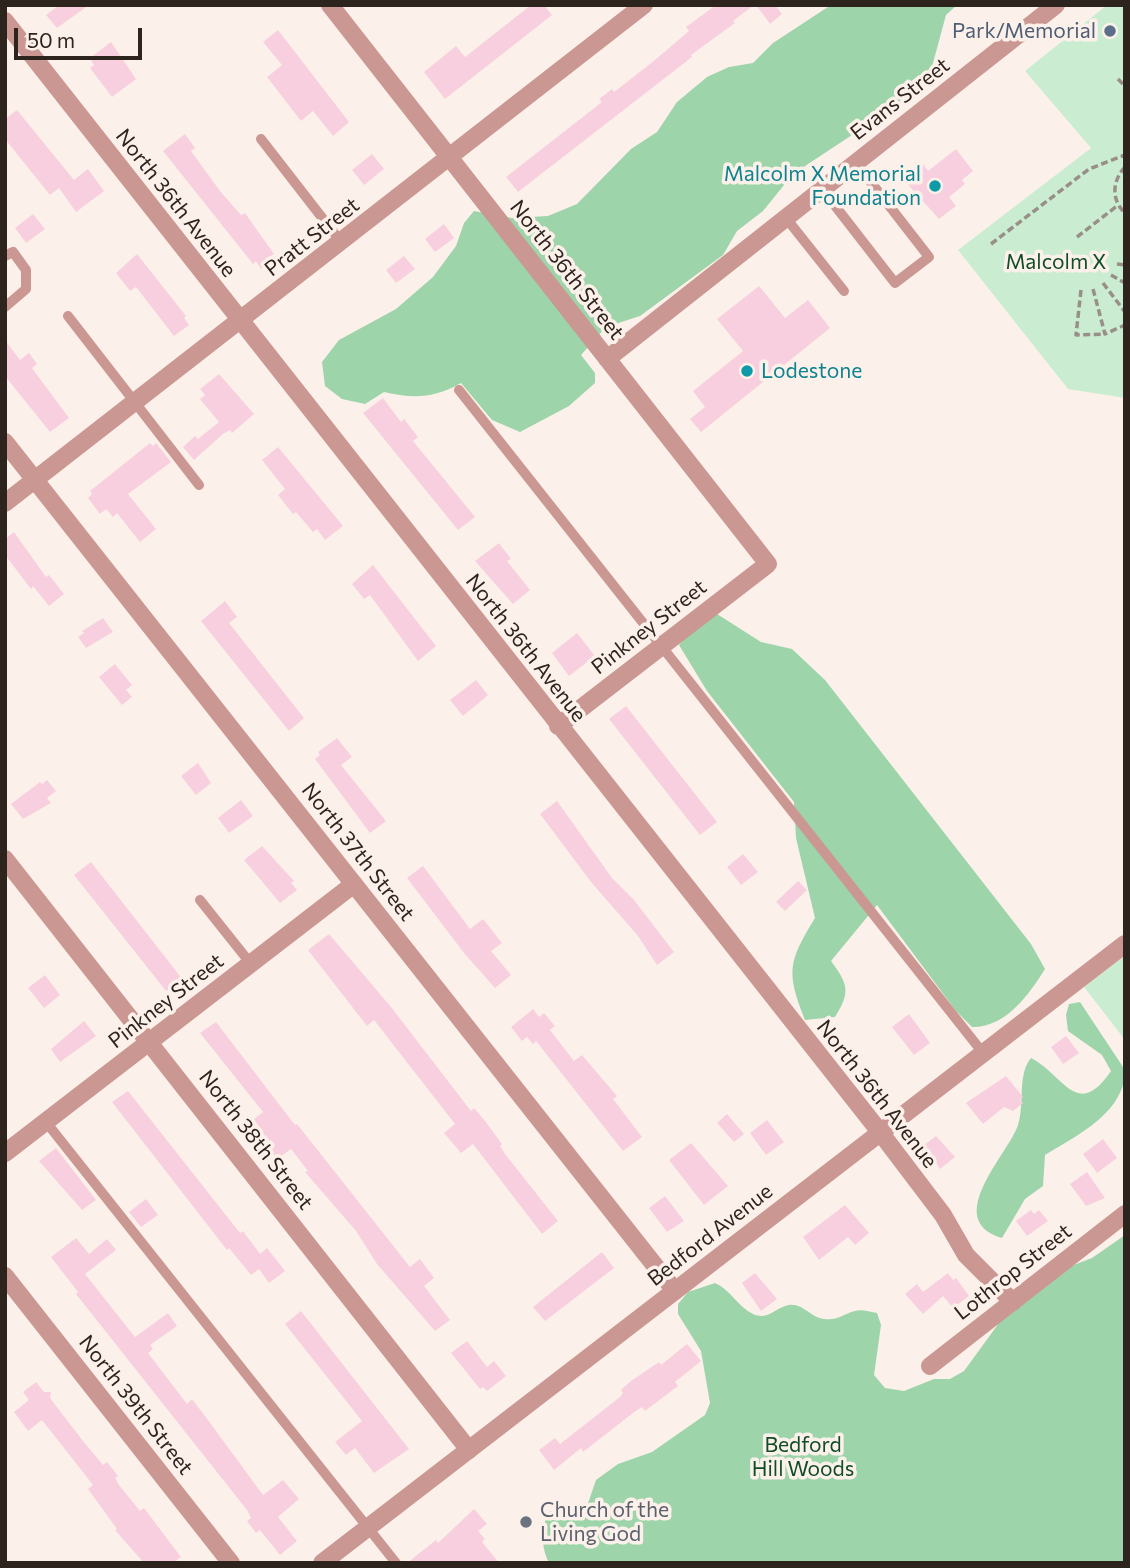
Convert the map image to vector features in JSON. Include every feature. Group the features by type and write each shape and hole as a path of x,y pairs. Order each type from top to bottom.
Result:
{"street":[{"name":"North 36th Street","path":"330,5 768,564"},
{"name":"Pratt Street","path":"5,503 644,5"},
{"name":"Evans Street","path":"607,359 1056,5"},
{"name":"North 36th Avenue","path":"5,21 880,1132 943,1215 966,1255 1013,1302"},
{"name":"North 37th Street","path":"5,442 675,1291"},
{"name":"Pinkney Street","path":"558,726 768,564"},
{"name":"North 38th Street","path":"5,859 469,1450"},
{"name":"Pinkney Street","path":"5,1153 354,884"},
{"name":"Bedford Avenue","path":"322,1563 1125,944"},
{"name":"Lothrop Street","path":"930,1366 1125,1214"},
{"name":"North 39th Street","path":"5,1276 231,1563"}],"lane":[{"path":"261,139 341,242"},
{"path":"822,189 895,283 929,257 856,163"},
{"path":"786,218 844,291"},
{"path":"5,256 13,252 26,270 26,289 5,307"},
{"path":"68,316 199,485"},
{"path":"459,390 983,1053"},
{"path":"200,900 251,964"},
{"path":"46,1122 396,1563"}],"path":[{"path":"1118,79 1125,86"},
{"path":"991,243 1088,169 1125,155"},
{"path":"1125,167 1114,186 1117,206 1125,214"},
{"path":"1077,237 1117,206"},
{"path":"1116,264 1125,265"},
{"path":"1111,275 1125,283"},
{"path":"1103,284 1125,312"},
{"path":"1093,289 1105,334"},
{"path":"1081,290 1076,335 1105,334 1125,325"}],"green space":[{"path":"831,5 957,5 946,15 930,74 902,102 793,174 763,211 737,231 723,255 640,316 606,327 581,355 595,373 595,383 569,406 520,432 492,420 461,383 442,392 424,396 384,392 365,404 342,399 325,386 322,362 339,340 396,309 433,277 456,246 464,223 474,211 512,218 548,216 577,204 631,149 657,132 677,102 707,77 729,67 753,63 773,43"},
{"name":"Malcolm X","path":"1107,5 1125,5 1125,398 1068,389 958,250 1091,148 1025,71"},
{"path":"717,614 761,642 792,649 825,680 1031,944 1045,969 1024,999 1005,1016 984,1026 972,1027 956,1011 877,905 831,961 845,988 844,1001 835,1017 805,1020 795,990 793,967 799,946 815,918 796,838 794,802 707,691 679,645 700,622"},
{"path":"1125,955 1125,1040 1084,987"},
{"path":"1080,1002 1125,1070 1123,1085 1117,1099 1097,1122 1045,1155 1043,1186 1025,1199 1002,1238 985,1229 977,1217 978,1202 984,1185 1018,1125 1024,1073 1031,1058 1071,1090 1079,1093 1089,1092 1111,1071 1102,1055 1068,1031 1066,1015 1069,1004"},
{"name":"Bedford Hill Woods","path":"1125,1235 1125,1563 549,1563 543,1537 544,1523 550,1511 568,1516 584,1515 596,1480 618,1464 652,1452 705,1415 710,1403 701,1351 678,1314 678,1304 688,1292 715,1283 747,1311 759,1316 768,1315 789,1305 799,1306 824,1319 836,1318 857,1310 877,1313 881,1325 874,1375 885,1388 904,1391 934,1379 950,1379 964,1371 999,1323 1071,1266 1092,1258"}],"building":[{"path":"59,5 89,5 57,28 46,15"},
{"path":"531,5 544,5 552,15 445,99 424,72 456,46 465,57"},
{"path":"716,5 754,5 733,21 735,23 518,192 506,177 602,102 599,99 612,89 614,92 655,60 689,31 686,27"},
{"path":"756,5 775,5 782,14 770,24"},
{"path":"278,30 349,122 333,136 313,111 301,121 267,77 282,65 263,42"},
{"path":"111,42 136,79 112,97 90,68 94,65 90,58"},
{"path":"17,110 74,180 88,169 104,191 76,212 59,188 50,195 5,139 5,119"},
{"path":"185,134 195,148 191,151 220,191 241,215 245,213 274,254 269,257 272,261 261,269 256,261 253,264 163,151"},
{"name":"Malcolm X Memorial Foundation","path":"956,149 973,171 962,180 965,184 949,197 956,206 939,219 903,179 923,164 928,171"},
{"path":"372,154 384,169 364,185 352,170"},
{"path":"33,214 45,229 26,243 15,228"},
{"path":"444,224 454,238 435,252 425,239"},
{"path":"137,254 186,316 184,318 189,325 174,336 136,287 130,291 116,273"},
{"path":"404,256 415,269 396,283 386,270"},
{"name":"Lodestone","path":"759,286 785,318 808,300 830,328 701,432 690,419 705,407 693,391 743,351 717,319"},
{"path":"5,340 20,360 29,353 37,364 32,368 69,418 50,432 5,376"},
{"path":"219,374 254,414 232,433 230,430 223,434 194,460 183,447 195,436 198,439 219,422 200,399 205,395 200,389"},
{"path":"383,398 401,422 404,419 418,437 413,441 475,517 458,530 363,413"},
{"path":"150,443 153,446 156,443 171,462 128,494 156,529 140,542 117,513 113,517 106,509 100,514 88,498 92,494 90,491"},
{"path":"278,447 343,526 325,540 317,529 313,532 296,512 293,514 278,495 285,489 262,460"},
{"path":"14,532 46,577 49,575 64,594 49,606 33,586 31,589 5,555 5,539"},
{"path":"499,543 511,559 507,561 530,590 513,604 475,561"},
{"path":"373,565 436,646 418,661 370,595 364,599 352,584"},
{"path":"225,601 237,617 229,623 304,718 289,731 201,621"},
{"path":"103,618 113,632 86,648 78,637 84,633 82,631"},
{"path":"577,633 595,656 569,676 552,653"},
{"path":"115,664 132,685 126,690 132,697 122,705 99,677"},
{"path":"476,680 488,695 463,716 450,700"},
{"path":"626,706 717,822 700,835 609,719"},
{"path":"337,738 352,757 341,765 386,821 370,833 315,759 320,755 318,752"},
{"path":"198,763 211,783 196,795 181,776"},
{"path":"47,780 56,791 47,798 51,803 23,819 11,804 40,782 42,784"},
{"path":"241,800 253,816 229,833 218,818"},
{"path":"557,801 612,878 634,900 674,952 657,965 638,936 591,882 540,814"},
{"path":"262,846 294,881 291,883 297,890 280,903 244,860"},
{"path":"743,854 758,872 741,885 727,867"},
{"path":"91,862 183,980 184,985 174,993 170,988 166,991 74,875"},
{"path":"423,866 470,929 483,919 502,943 491,951 511,975 495,988 464,953 407,878"},
{"path":"798,881 807,890 785,911 776,902"},
{"path":"329,934 391,1007 471,1111 474,1108 485,1121 502,1144 500,1146 505,1154 558,1221 542,1234 473,1144 461,1153 444,1133 455,1124 374,1020 367,1026 308,950"},
{"path":"45,975 60,995 44,1008 28,988"},
{"path":"533,1009 539,1017 544,1013 555,1026 550,1030 574,1061 582,1055 617,1096 613,1099 642,1137 623,1151 536,1041 533,1044 527,1037 522,1041 511,1027"},
{"path":"909,1014 930,1043 914,1055 892,1027"},
{"path":"84,1021 96,1036 60,1062 51,1049"},
{"path":"216,1022 410,1267 420,1259 434,1278 424,1286 450,1320 435,1331 377,1264 356,1231 305,1172 308,1171 291,1149 277,1159 267,1146 270,1144 254,1119 263,1112 200,1033"},
{"path":"1066,1036 1079,1053 1063,1064 1051,1047"},
{"path":"1006,1076 1023,1097 1020,1099 1023,1103 1013,1111 1004,1107 983,1124 966,1103"},
{"path":"128,1091 240,1233 243,1231 260,1254 267,1248 285,1271 269,1283 259,1269 251,1275 229,1248 227,1250 112,1102"},
{"path":"727,1114 744,1134 734,1142 717,1123"},
{"path":"767,1120 784,1142 766,1155 750,1133"},
{"path":"936,1136 955,1157 940,1169 924,1145"},
{"path":"1103,1139 1117,1158 1097,1173 1083,1154"},
{"path":"691,1143 728,1186 704,1205 669,1160"},
{"path":"56,1148 96,1200 82,1210 39,1161"},
{"path":"1087,1172 1105,1198 1086,1206 1070,1184"},
{"path":"665,1196 684,1221 667,1232 649,1208"},
{"path":"146,1199 158,1215 141,1227 129,1212"},
{"path":"845,1205 869,1233 855,1245 848,1237 819,1260 803,1237"},
{"path":"1031,1210 1034,1214 1039,1210 1048,1221 1027,1236 1016,1221"},
{"path":"76,1238 89,1254 107,1239 116,1250 85,1274 135,1337 168,1313 177,1326 150,1345 153,1349 148,1353 187,1404 192,1399 263,1495 283,1480 299,1499 278,1517 297,1541 280,1555 260,1530 256,1533 247,1521 251,1518 247,1510 76,1294 78,1292 51,1257"},
{"path":"602,1252 614,1268 545,1321 533,1307"},
{"path":"755,1273 777,1299 761,1311 742,1283"},
{"path":"948,1273 953,1280 956,1278 969,1296 953,1308 943,1296 923,1314 905,1294 917,1284 923,1292"},
{"path":"301,1311 409,1449 374,1473 355,1448 346,1455 335,1442 362,1421 285,1324"},
{"path":"467,1341 487,1367 494,1361 506,1376 487,1391 483,1387 480,1389 451,1353"},
{"path":"687,1344 701,1361 675,1382 678,1386 645,1411 642,1407 633,1413 583,1452 581,1448 554,1470 539,1450 555,1438 560,1444 620,1397 623,1393 621,1390 631,1381 659,1362 661,1365"},
{"path":"36,1382 44,1392 51,1392 50,1398 83,1441 103,1465 107,1462 118,1476 115,1478 119,1485 140,1511 144,1508 181,1557 173,1563 144,1563 115,1530 117,1529 88,1489 93,1485 42,1420 28,1431 14,1412 29,1400 23,1392"},
{"path":"474,1509 487,1524 478,1531 485,1539 482,1542 499,1563 407,1563 436,1540 438,1543"}],"place":[{"name":"Park/Memorial","path":"1110,31"},
{"name":"Malcolm X Memorial Foundation","path":"935,186"},
{"name":"Lodestone","path":"747,371"},
{"name":"Church of the Living God","path":"526,1522"}]}
